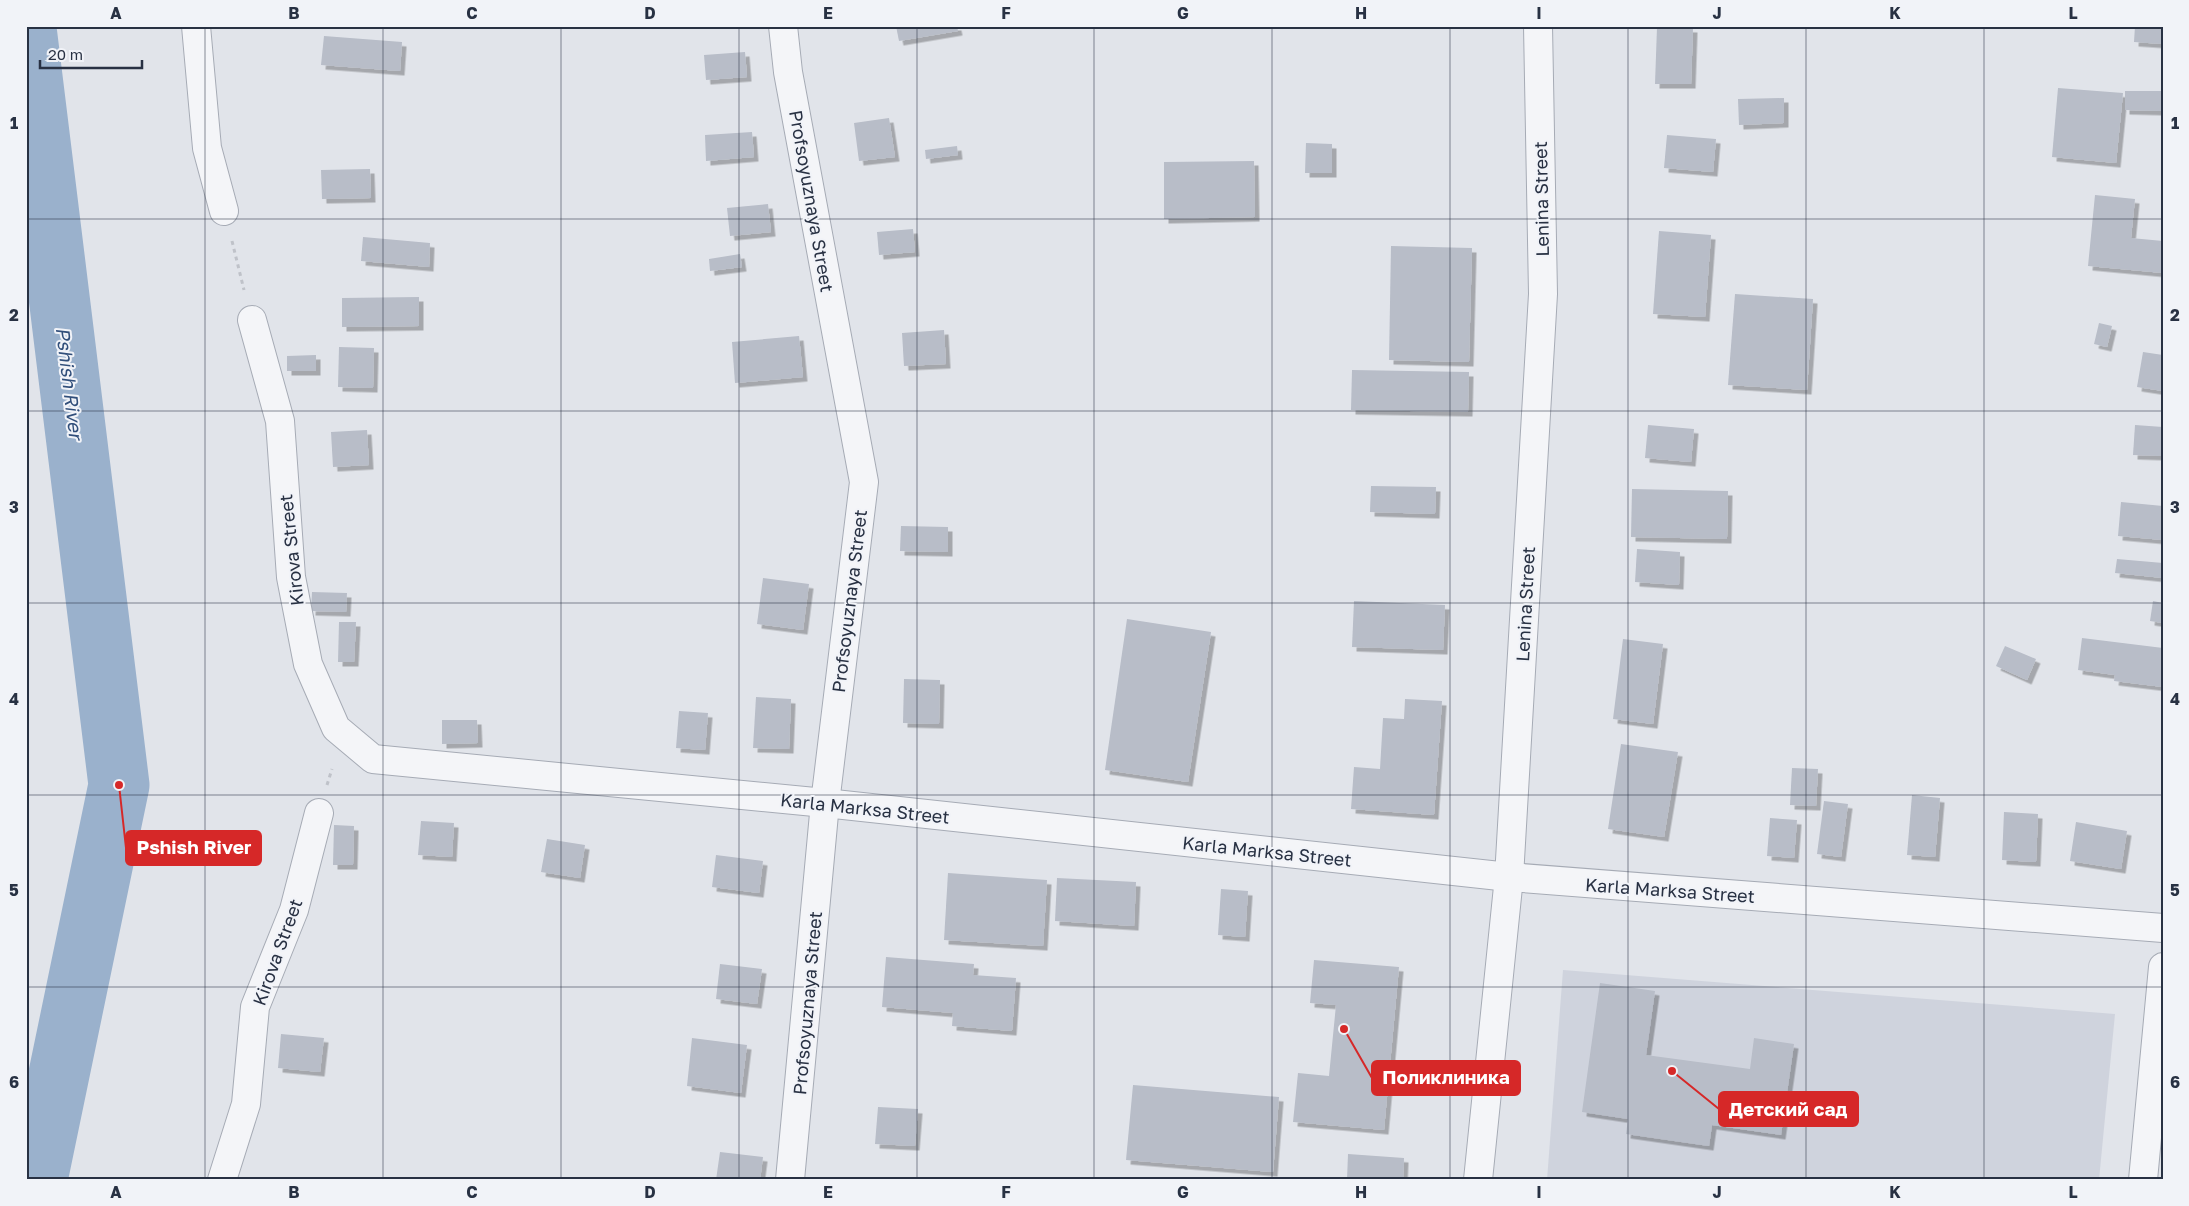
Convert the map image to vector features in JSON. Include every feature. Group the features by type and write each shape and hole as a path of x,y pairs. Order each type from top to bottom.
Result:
{"street":[{"path":"196,26 207,148 224,211"},
{"name":"Profsoyuznaya Street","path":"783,26 788,72 864,482 825,803 790,1180"},
{"name":"Lenina Street","path":"1478,1180 1509,877 1543,294 1538,26"},
{"name":"Kirova Street","path":"252,320 280,421 290,577 308,664 336,728 373,758"},
{"name":"Karla Marksa Street","path":"373,758 825,803 1509,877 2163,928"},
{"name":"Kirova Street","path":"222,1180 246,1104 255,1007 294,910 319,814"},
{"path":"2143,1180 2163,967"}],"path":[{"path":"224,211 252,320"}],"shaded area":[{"path":"1563,970 2115,1014 2099,1180 1547,1180"}],"building":[{"path":"896,26 957,26 958,31 899,41"},
{"path":"2135,26 2163,26 2163,44 2134,42"},
{"path":"1657,27 1693,28 1691,84 1655,84"},
{"path":"324,36 402,42 400,71 321,65"},
{"path":"745,52 747,77 706,80 704,55"},
{"path":"2058,88 2123,93 2116,163 2052,157"},
{"path":"2125,91 2163,91 2163,111 2125,110"},
{"path":"1784,98 1784,123 1739,125 1738,99"},
{"path":"889,118 895,157 859,161 854,123"},
{"path":"752,132 754,157 706,161 705,135"},
{"path":"1667,135 1716,139 1713,172 1664,168"},
{"path":"1306,143 1332,144 1332,173 1305,173"},
{"path":"957,146 958,155 926,159 925,150"},
{"path":"1254,161 1255,217 1164,219 1164,162"},
{"path":"370,169 371,198 322,199 321,170"},
{"path":"2095,195 2135,199 2131,238 2163,241 2163,273 2088,266"},
{"path":"768,204 771,232 730,236 727,208"},
{"path":"913,229 915,252 879,255 877,232"},
{"path":"1659,231 1711,235 1705,317 1653,314"},
{"path":"363,237 430,243 429,267 361,261"},
{"path":"1391,246 1472,248 1469,362 1389,360"},
{"path":"740,254 742,267 710,271 709,259"},
{"path":"1735,294 1813,299 1807,390 1728,385"},
{"path":"419,297 419,326 342,327 342,298"},
{"path":"2099,323 2112,326 2107,347 2094,344"},
{"path":"944,330 946,364 904,366 902,333"},
{"path":"799,336 803,377 735,383 732,342"},
{"path":"339,347 374,348 373,388 338,387"},
{"path":"2143,352 2163,355 2163,391 2137,387"},
{"path":"316,355 316,371 287,371 287,356"},
{"path":"1352,370 1469,372 1468,412 1351,410"},
{"path":"1648,425 1694,429 1691,462 1645,458"},
{"path":"2135,425 2163,427 2163,456 2133,455"},
{"path":"367,430 369,465 333,467 331,432"},
{"path":"1371,486 1436,487 1435,514 1370,512"},
{"path":"1632,489 1728,491 1727,539 1631,537"},
{"path":"2121,502 2163,506 2163,540 2118,536"},
{"path":"901,526 948,527 948,552 900,551"},
{"path":"1637,549 1680,552 1679,585 1635,582"},
{"path":"2117,559 2163,563 2163,578 2115,573"},
{"path":"763,578 809,584 803,630 757,624"},
{"path":"312,592 347,593 346,612 311,611"},
{"path":"1354,601 1445,605 1443,650 1352,647"},
{"path":"2153,601 2163,603 2163,623 2150,621"},
{"path":"1127,619 1211,632 1188,782 1105,770"},
{"path":"339,622 356,622 354,662 338,662"},
{"path":"2082,638 2163,648 2163,687 2114,681 2115,675 2078,670"},
{"path":"1623,639 1663,644 1653,724 1613,719"},
{"path":"2005,646 2036,659 2027,680 1996,666"},
{"path":"904,679 940,680 939,724 903,723"},
{"path":"756,697 791,699 789,749 753,748"},
{"path":"1405,699 1442,701 1434,815 1351,809 1354,767 1380,769 1383,718 1404,719"},
{"path":"679,711 708,713 705,750 676,748"},
{"path":"442,720 477,720 478,743 442,744"},
{"path":"1621,744 1678,752 1664,837 1608,829"},
{"path":"1792,768 1818,769 1816,806 1790,805"},
{"path":"1912,795 1940,798 1935,857 1907,855"},
{"path":"1824,801 1848,804 1841,857 1817,854"},
{"path":"2004,812 2038,814 2036,862 2002,860"},
{"path":"1770,818 1797,820 1794,858 1767,856"},
{"path":"421,821 454,823 452,857 418,855"},
{"path":"2076,822 2127,831 2121,869 2070,861"},
{"path":"334,825 354,826 353,865 333,865"},
{"path":"547,839 585,845 580,878 541,872"},
{"path":"716,855 763,861 759,893 712,887"},
{"path":"948,873 1047,880 1043,946 944,940"},
{"path":"1057,878 1136,882 1134,926 1055,921"},
{"path":"1221,889 1248,891 1245,937 1218,935"},
{"path":"886,957 974,964 973,975 1016,978 1012,1031 952,1026 953,1013 882,1007"},
{"path":"1314,960 1399,967 1384,1130 1293,1122 1298,1073 1329,1076 1336,1005 1310,1003"},
{"path":"720,964 762,969 757,1004 716,999"},
{"path":"1600,983 1655,991 1646,1055 1750,1069 1754,1038 1794,1044 1781,1135 1712,1125 1709,1146 1626,1134 1628,1119 1582,1112"},
{"path":"281,1034 324,1038 320,1072 278,1068"},
{"path":"692,1038 747,1045 741,1093 687,1086"},
{"path":"1133,1085 1279,1097 1273,1172 1126,1160"},
{"path":"878,1107 918,1109 915,1146 875,1144"},
{"path":"720,1152 763,1157 760,1180 716,1180"},
{"path":"1348,1154 1404,1158 1403,1180 1347,1180"}],"waterway":[{"name":"Pshish River","path":"26,28 119,785 37,1180"}],"place":[{"name":"Pshish River","path":"119,785"},
{"name":"Поликлиника","path":"1344,1029"},
{"name":"Детский сад","path":"1672,1071"}]}
